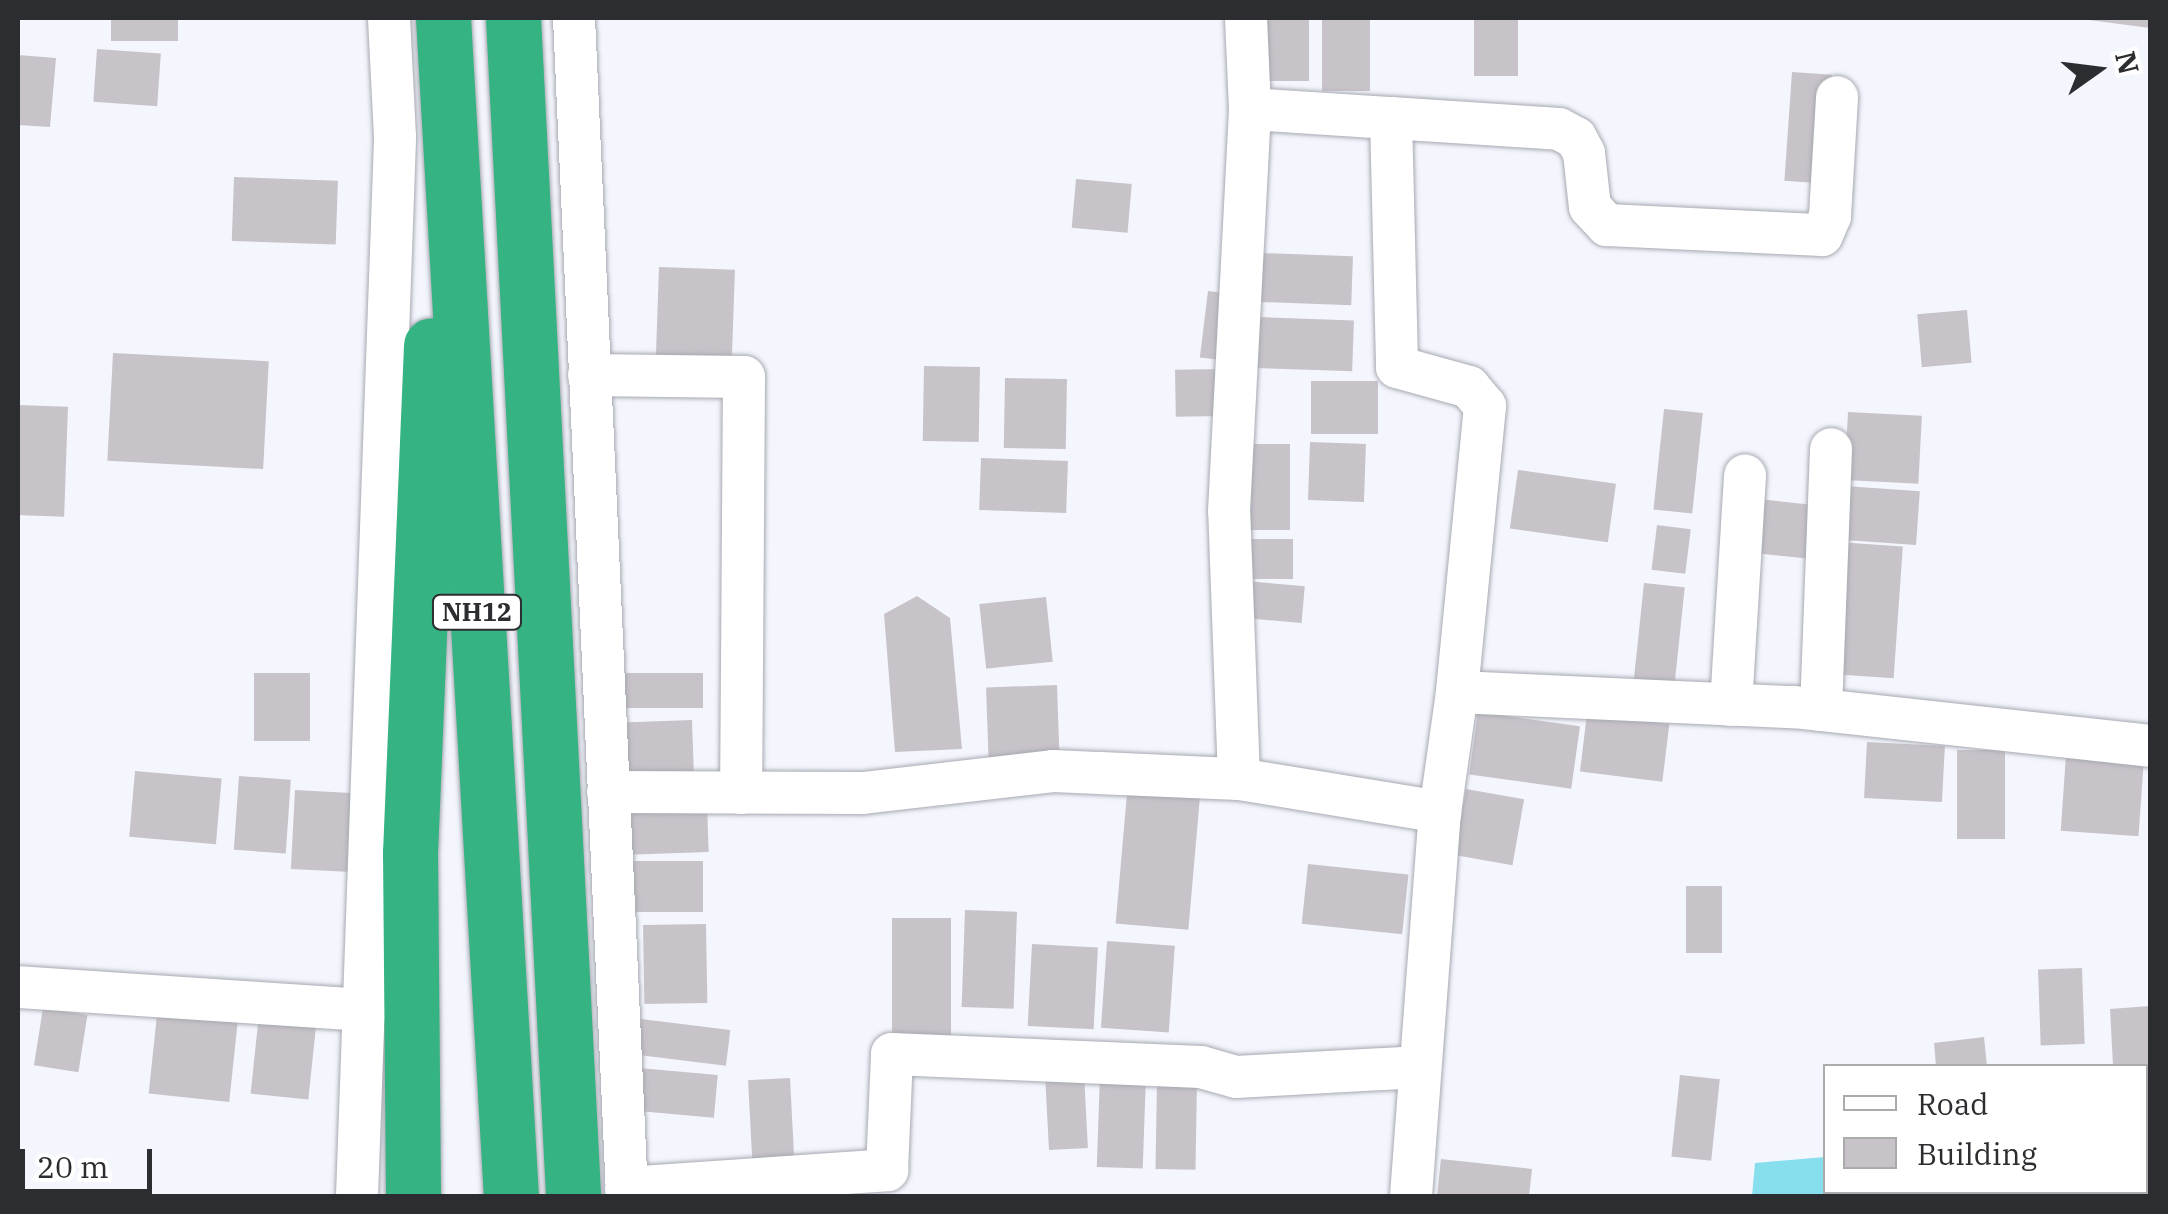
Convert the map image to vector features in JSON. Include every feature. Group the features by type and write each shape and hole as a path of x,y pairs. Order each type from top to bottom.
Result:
{"highway":[{"name":"NH12","path":"513,18 567,1131 601,1194"},
{"name":"NH12","path":"443,23 512,1196"},
{"path":"415,1186 410,853 443,23"}],"street":[{"path":"357,1196 395,137 389,18"},
{"path":"574,18 608,792 601,1194 886,1170 892,1054 1201,1068 1236,1077 1420,1067"},
{"path":"1240,778 1229,511 1250,109 1246,18"},
{"path":"1250,109 1559,129 1576,138 1584,153 1590,207 1607,225 1822,234 1830,216 1836,98"},
{"path":"1391,118 1397,366 1469,387 1485,406 1457,692 1440,812 1410,1196"},
{"path":"589,375 744,378 741,792"},
{"path":"1821,710 1831,449"},
{"path":"1730,705 1745,474"},
{"path":"1457,692 1821,710 2150,746"},
{"path":"608,792 863,793 1053,771 1240,778 1440,812"},
{"path":"18,987 366,1010"}],"water":[{"path":"1823,1157 1823,1194 2148,1194 2148,1166 2150,1196 1752,1196 1755,1163"}],"building":[{"path":"111,18 178,18 178,41 111,41"},
{"path":"1267,18 1309,18 1309,81 1267,81"},
{"path":"1322,18 1370,18 1370,91 1322,91"},
{"path":"1474,18 1518,18 1518,76 1474,76"},
{"path":"2150,18 2150,28 2089,20"},
{"path":"97,49 161,53 157,106 93,102"},
{"path":"18,55 56,58 50,127 18,125"},
{"path":"1792,72 1832,75 1824,184 1784,181"},
{"path":"234,177 338,181 336,245 232,241"},
{"path":"1076,179 1132,184 1128,233 1072,228"},
{"path":"1261,253 1353,256 1351,305 1259,302"},
{"path":"659,267 735,270 731,372 655,369"},
{"path":"1208,291 1233,294 1225,361 1200,358"},
{"path":"1967,310 1972,363 1922,367 1917,314"},
{"path":"1257,317 1354,320 1352,371 1255,368"},
{"path":"113,353 269,361 263,469 107,461"},
{"path":"924,366 980,367 979,442 923,441"},
{"path":"1222,369 1223,416 1176,417 1175,370"},
{"path":"1005,378 1067,379 1066,449 1004,448"},
{"path":"1311,381 1378,381 1378,434 1311,434"},
{"path":"18,405 68,407 64,517 18,515"},
{"path":"1664,409 1703,413 1692,514 1653,509"},
{"path":"1848,412 1922,416 1918,484 1844,480"},
{"path":"1310,442 1366,444 1364,502 1308,500"},
{"path":"1242,444 1290,444 1290,530 1242,530"},
{"path":"981,458 1068,461 1066,513 979,510"},
{"path":"1518,470 1616,484 1608,542 1510,528"},
{"path":"1845,486 1920,491 1916,545 1841,540"},
{"path":"1748,498 1824,506 1818,560 1742,552"},
{"path":"1657,525 1691,529 1685,574 1652,570"},
{"path":"1251,539 1293,539 1293,579 1251,579"},
{"path":"1837,542 1903,547 1894,678 1828,674"},
{"path":"1245,581 1305,586 1302,623 1242,618"},
{"path":"1644,583 1685,587 1675,685 1634,680"},
{"path":"917,596 950,618 962,749 895,752 884,614"},
{"path":"1046,597 1053,662 986,669 979,604"},
{"path":"254,673 310,673 310,741 254,741"},
{"path":"619,673 703,673 703,708 619,708"},
{"path":"1057,685 1060,757 989,759 986,687"},
{"path":"1478,712 1580,726 1571,789 1469,774"},
{"path":"1587,714 1669,724 1662,782 1580,772"},
{"path":"692,720 694,782 625,784 623,722"},
{"path":"1867,742 1945,746 1942,802 1864,798"},
{"path":"1957,750 2005,750 2005,839 1957,839"},
{"path":"2066,755 2144,760 2139,836 2061,831"},
{"path":"135,771 222,779 216,844 129,837"},
{"path":"239,776 291,780 286,853 234,850"},
{"path":"1128,782 1201,788 1188,930 1116,923"},
{"path":"1466,789 1524,799 1512,865 1454,855"},
{"path":"295,790 356,793 352,872 291,869"},
{"path":"707,804 709,852 629,855 627,807"},
{"path":"632,861 703,861 703,912 632,912"},
{"path":"1308,864 1408,875 1402,934 1302,924"},
{"path":"1686,886 1722,886 1722,953 1686,953"},
{"path":"965,910 1017,912 1014,1009 962,1007"},
{"path":"892,918 951,918 951,1035 892,1035"},
{"path":"706,924 707,1003 644,1004 643,925"},
{"path":"1107,941 1175,946 1169,1033 1101,1028"},
{"path":"1032,944 1098,947 1094,1029 1028,1026"},
{"path":"2082,968 2085,1044 2041,1045 2038,970"},
{"path":"158,1005 239,1013 229,1102 149,1094"},
{"path":"2150,1006 2150,1115 2148,1064 2113,1064 2110,1009"},
{"path":"43,1008 87,1015 78,1072 34,1065"},
{"path":"259,1014 317,1020 308,1100 251,1094"},
{"path":"641,1019 730,1030 726,1066 637,1055"},
{"path":"1984,1037 1987,1064 1936,1064 1934,1043"},
{"path":"639,1068 718,1075 714,1118 635,1111"},
{"path":"1084,1073 1088,1148 1049,1150 1045,1075"},
{"path":"1100,1074 1146,1076 1143,1169 1097,1167"},
{"path":"1680,1075 1720,1079 1711,1161 1671,1157"},
{"path":"790,1078 795,1165 753,1167 748,1080"},
{"path":"1157,1081 1197,1082 1195,1170 1155,1169"},
{"path":"1441,1159 1532,1169 1529,1196 1437,1196"}]}
